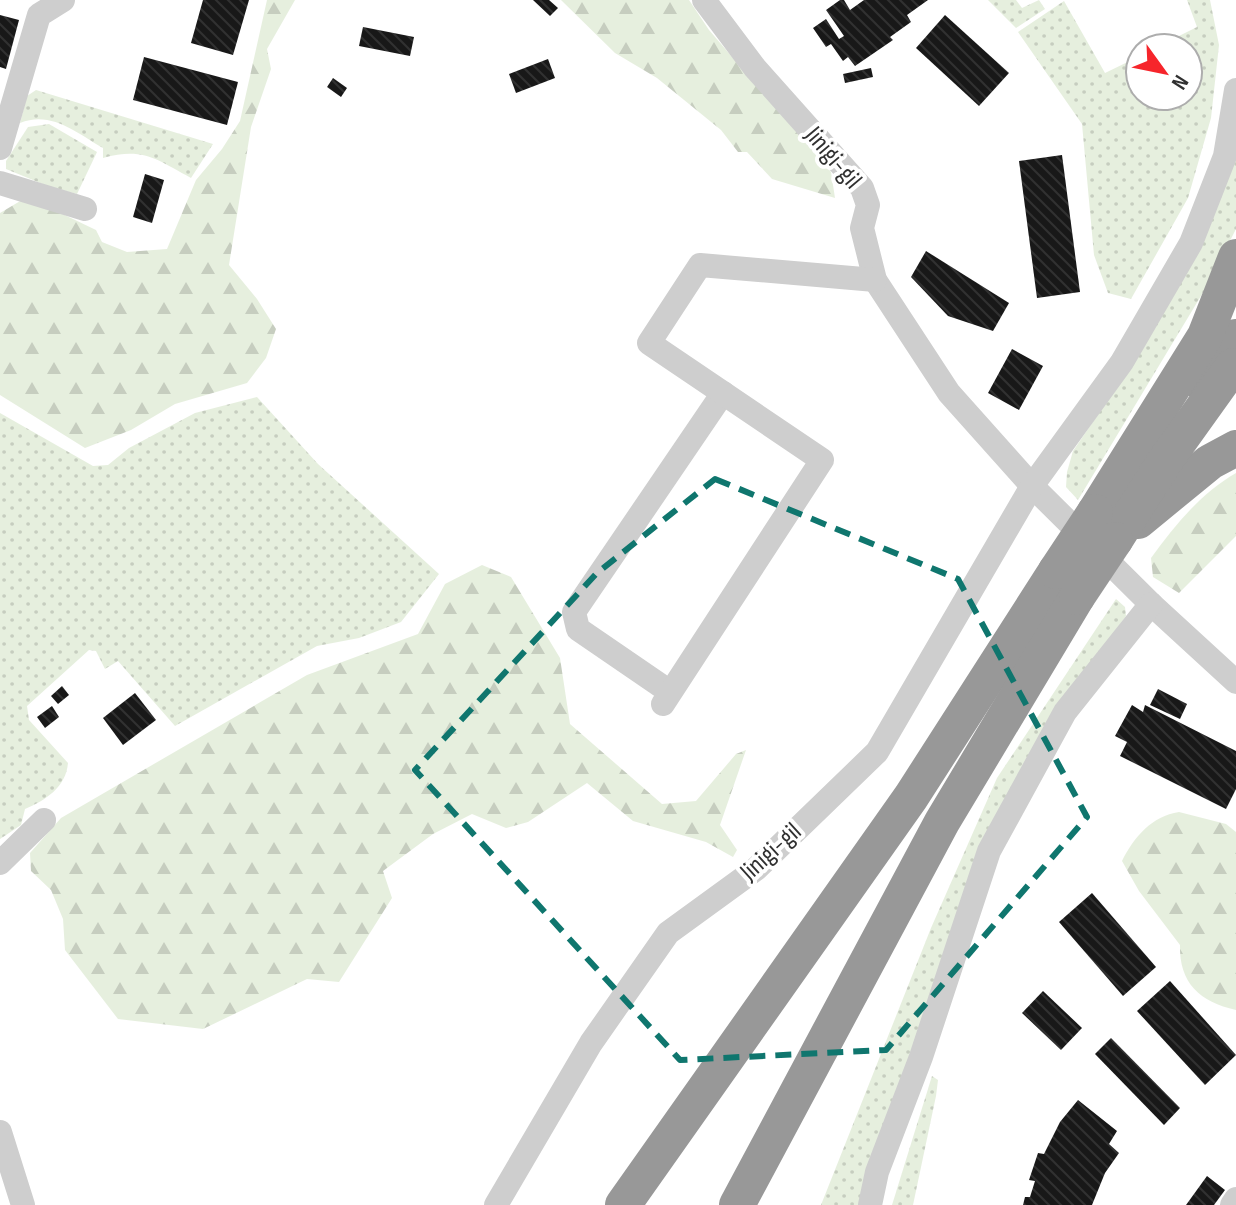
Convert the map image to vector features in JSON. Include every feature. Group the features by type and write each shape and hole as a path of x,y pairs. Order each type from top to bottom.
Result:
{"highway":[{"path":"1105,526 1205,336 1236,257"},
{"path":"623,1205 911,797 1066,584 1188,391 1236,337"},
{"path":"1105,526 1165,461 1236,362"},
{"path":"1105,526 1236,448"},
{"path":"737,1205 1066,584"}],"street":[{"path":"0,148 39,15 63,0"},
{"name":"Jinigi-gil","path":"704,0 755,68 862,188 868,205 862,228 875,280 949,393 1032,486 1151,604 1236,682"},
{"name":"Jinigi-gil","path":"496,1205 591,1043 668,933 756,869 877,752 1032,486 1122,362 1191,243 1225,156 1236,90"},
{"path":"0,183 85,209"},
{"path":"723,393 574,612 578,629 666,698 822,460 723,393 649,343 700,265 875,280"},
{"path":"870,1205 877,1172 921,1057 989,851 1065,712 1151,604"},
{"path":"0,863 44,820"},
{"path":"0,1132 23,1205"},
{"path":"1232,1205 1236,1199"}],"highlighted area":[{"path":"715,479 958,579 1087,817 886,1050 680,1060 415,770 597,573"}],"green space":[{"path":"267,0 295,0 267,49 271,69 251,127 229,265 257,299 276,329 266,358 247,383 175,404 131,430 85,448 0,395 0,213 27,197 96,230 102,242 127,252 167,249 196,180 240,121"},
{"path":"561,0 689,0 709,30 831,172 835,198 772,179 747,152 738,152 721,130 657,78 615,53"},
{"path":"988,0 1016,0 1022,8 1039,0 1045,9 1016,28"},
{"path":"1187,0 1210,0 1219,45 1211,118 1188,198 1131,299 1108,293 1094,255 1082,124 1018,32 1064,1 1105,73 1124,64 1124,112 1204,112 1204,32 1187,32 1197,27"},
{"path":"36,90 213,144 191,178 158,160 139,154 103,158 103,148 63,125 42,119 20,123 27,96"},
{"path":"49,124 97,152 77,194 6,169 6,161 28,127"},
{"path":"1236,134 1236,229 1207,286 1078,500 1066,487 1073,451 1129,369"},
{"path":"257,397 318,464 439,574 401,622 359,638 317,646 175,726 118,661 105,669 96,651 89,650 27,706 29,720 68,763 63,779 54,792 25,809 21,825 0,839 0,413 93,466 108,465 129,448 195,413"},
{"path":"1236,473 1236,536 1179,593 1153,577 1151,558 1169,534 1200,500"},
{"path":"482,565 511,577 560,658 570,724 662,804 696,801 736,754 746,750 720,825 737,850 733,857 706,842 633,821 587,783 528,822 506,828 472,814 433,834 383,871 392,898 339,982 307,979 203,1029 118,1019 65,950 63,919 51,890 31,871 30,853 61,818 307,675 418,634 445,584"},
{"path":"1116,599 1125,607 1126,616 1043,731 863,1205 821,1205 931,928 997,778"},
{"path":"1179,812 1226,824 1236,832 1236,1010 1212,1002 1194,989 1183,970 1180,945 1139,891 1122,861 1145,829 1160,818"},
{"path":"932,1076 938,1080 936,1096 913,1205 892,1205"}],"building":[{"path":"203,0 249,0 233,55 191,43"},
{"path":"533,0 549,0 558,8 550,16"},
{"path":"844,0 850,10 864,0 928,0 907,15 911,22 890,37 893,40 855,66 848,57 843,61 831,44 826,47 813,28 826,19 839,39 844,36 826,10"},
{"path":"0,15 19,20 6,69 0,67"},
{"path":"945,15 1009,73 979,106 916,48"},
{"path":"363,27 414,37 410,56 359,46"},
{"path":"144,57 238,82 227,125 133,100"},
{"path":"548,59 555,78 516,93 509,74"},
{"path":"871,68 873,77 845,83 843,74"},
{"path":"333,78 347,88 341,97 327,87"},
{"path":"1062,155 1080,292 1037,298 1019,161"},
{"path":"145,174 164,180 152,223 133,217"},
{"path":"926,251 1009,303 993,331 948,316 911,277"},
{"path":"1012,349 1043,366 1019,410 988,393"},
{"path":"62,686 69,695 58,704 51,696"},
{"path":"1158,689 1187,704 1180,719 1150,705"},
{"path":"135,693 156,720 123,745 103,718"},
{"path":"1132,705 1143,712 1145,705 1236,751 1236,789 1226,809 1120,756 1127,742 1115,736"},
{"path":"52,706 59,717 45,728 37,717"},
{"path":"1092,893 1156,967 1123,996 1059,922"},
{"path":"1170,981 1236,1055 1205,1085 1137,1011"},
{"path":"1043,991 1082,1028 1061,1050 1022,1013"},
{"path":"1111,1038 1180,1108 1164,1125 1095,1054"},
{"path":"1078,1100 1117,1131 1109,1144 1119,1153 1105,1173 1092,1205 1023,1205 1025,1197 1030,1197 1035,1181 1029,1180 1038,1153 1044,1154 1060,1122"},
{"path":"1207,1176 1225,1190 1214,1205 1186,1205"}]}
